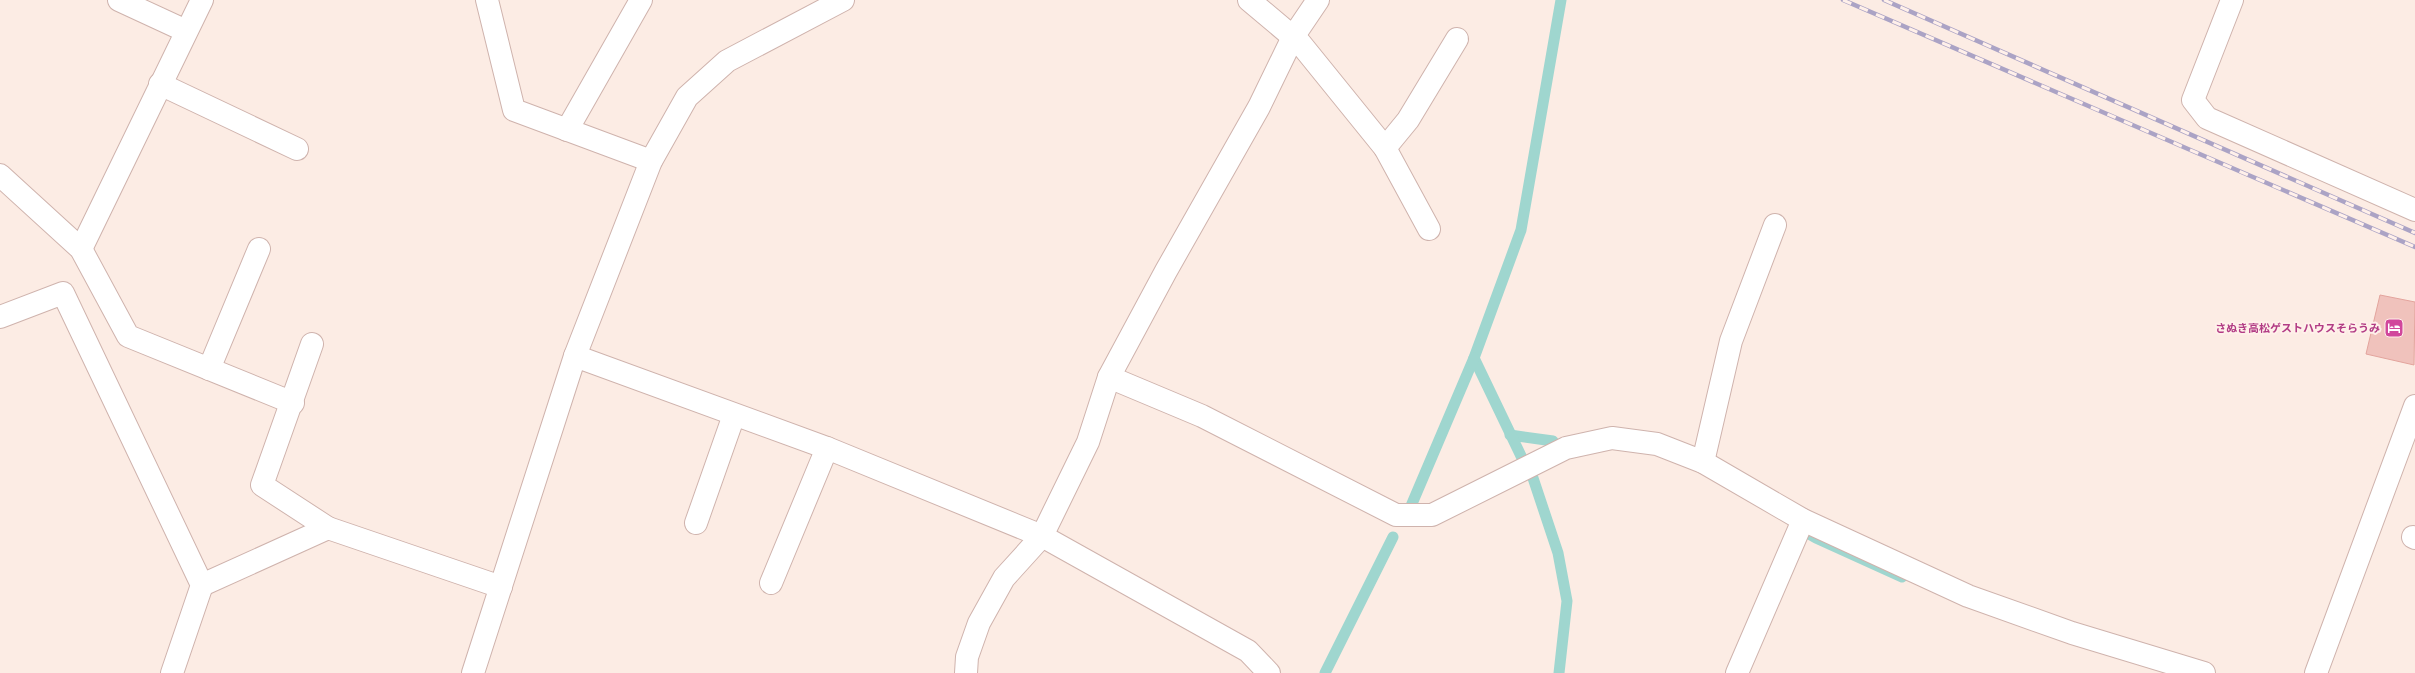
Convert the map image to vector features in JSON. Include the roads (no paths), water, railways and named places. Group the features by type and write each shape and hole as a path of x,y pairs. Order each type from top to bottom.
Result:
{"street":[{"path":"119,0 186,31"},
{"path":"80,249 202,0"},
{"path":"487,0 514,110 651,161"},
{"path":"567,130 641,0"},
{"path":"473,673 575,356 651,161 687,97 727,61 843,0"},
{"path":"1249,0 1293,37 1385,148 1429,229"},
{"path":"966,673 967,657 979,623 1004,578 1042,536 1088,442 1109,377 1259,107 1293,37 1318,0"},
{"path":"2232,0 2193,100 2207,118 2415,210"},
{"path":"1385,148 1408,120 1457,39"},
{"path":"160,84 297,149"},
{"path":"0,175 80,249 128,336 293,403"},
{"path":"1703,462 1731,341 1775,225"},
{"path":"209,369 259,249"},
{"path":"0,318 63,293 202,585 172,673"},
{"path":"312,344 293,403 262,485 328,528 501,587"},
{"path":"575,356 827,448 1042,536 1248,651 1269,673"},
{"path":"1109,377 1202,416 1396,515 1432,515 1566,448 1612,438 1657,444 1703,462 1801,526 1968,596 2072,633 2204,673"},
{"path":"2316,673 2415,406"},
{"path":"696,523 734,415"},
{"path":"770,583 827,448"},
{"path":"1736,673 1801,526"},
{"path":"202,585 328,528"}],"waterway":[{"path":"1522,458 1474,358 1521,230 1561,0"},
{"path":"1411,506 1474,358"},
{"path":"1510,435 1553,441"},
{"path":"1533,478 1558,553 1567,601 1559,673"},
{"path":"1802,530 1816,538 1902,577"},
{"path":"1325,673 1393,537"}],"railway":[{"path":"1843,0 2415,247"},
{"path":"1884,0 2415,233"}],"place":[{"name":"さぬき高松ゲストハウスそらうみ","path":"2394,328"}]}
